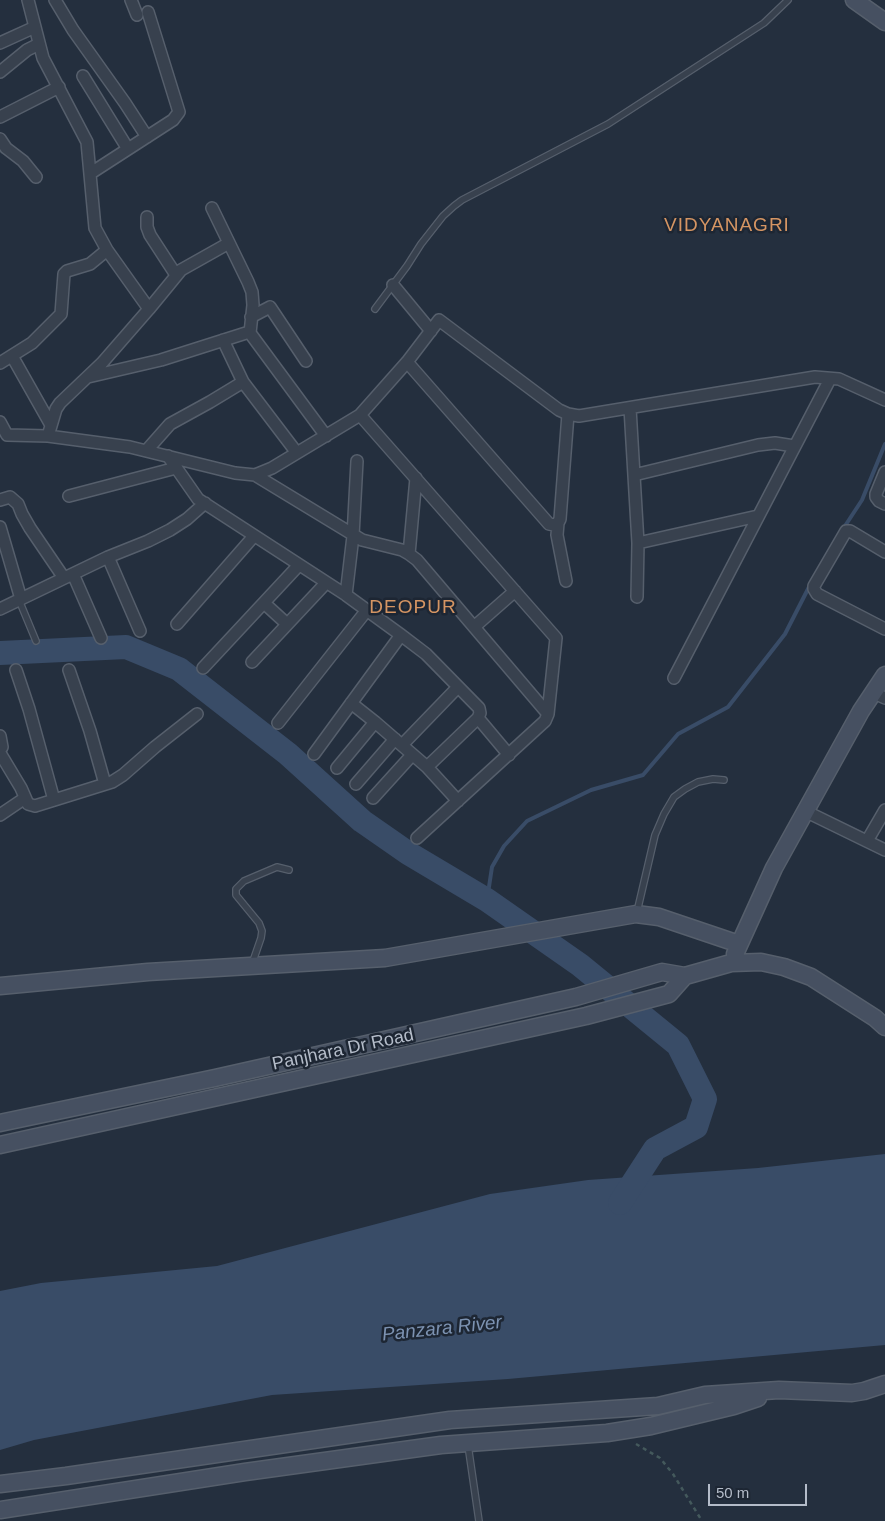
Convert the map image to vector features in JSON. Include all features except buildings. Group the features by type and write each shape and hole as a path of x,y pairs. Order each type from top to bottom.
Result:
{"street":[{"path":"28,0 43,58 60,87 87,142 95,228 106,250 149,309"},
{"path":"55,0 73,30 126,103 147,137"},
{"path":"90,173 173,120 179,112 142,13 131,0"},
{"path":"854,0 885,22"},
{"path":"0,43 35,27"},
{"path":"0,72 27,50 40,44"},
{"path":"83,76 128,149"},
{"path":"0,117 60,87"},
{"path":"0,139 6,148 23,161 36,177"},
{"path":"212,208 252,292 253,305 250,333 326,436"},
{"path":"147,217 147,227 150,235 176,275"},
{"path":"50,430 56,409 60,403 88,377 149,309 176,275 191,264 229,243"},
{"path":"0,364 32,342 61,314 64,274 70,268 90,264 106,250"},
{"path":"393,285 430,331"},
{"path":"251,317 270,307 306,361"},
{"path":"0,422 3,436 50,430 147,450 235,473 256,474 272,468 360,415 407,362 439,320 559,410 579,416 815,378 839,379 885,400"},
{"path":"88,377 161,360 250,333"},
{"path":"223,340 243,382 296,453"},
{"path":"12,356 50,430"},
{"path":"407,362 549,524 554,525 558,523"},
{"path":"674,678 830,379"},
{"path":"147,450 170,424 243,382"},
{"path":"630,408 638,543 637,597"},
{"path":"566,581 557,535 560,519 568,414"},
{"path":"360,415 556,638 548,714 541,727 417,838"},
{"path":"634,474 758,444 775,443 794,446"},
{"path":"168,456 192,491 205,503 346,595 401,635 426,654 479,708 480,714 478,718 426,767"},
{"path":"346,595 353,536 357,461"},
{"path":"69,496 176,468"},
{"path":"885,472 876,494 879,501 885,504"},
{"path":"256,474 353,536 402,550 417,560 548,714"},
{"path":"409,554 416,478"},
{"path":"0,500 10,497 18,504 30,528 69,576 101,638"},
{"path":"0,609 108,557 170,530 187,519 205,503"},
{"path":"638,543 758,516"},
{"path":"0,527 20,600"},
{"path":"885,552 850,531 846,531 818,578 814,589 817,594 885,629"},
{"path":"177,624 254,536"},
{"path":"108,557 140,631"},
{"path":"203,668 299,565"},
{"path":"252,662 326,583"},
{"path":"474,628 515,591"},
{"path":"264,603 287,624"},
{"path":"278,723 367,610"},
{"path":"314,754 401,635"},
{"path":"16,670 54,800"},
{"path":"69,670 90,731 105,784"},
{"path":"731,963 774,868 805,811 879,695 885,675"},
{"path":"356,784 458,687"},
{"path":"351,703 412,754 458,801"},
{"path":"0,736 2,747 0,751 28,804 31,806 105,784 123,775 155,747 198,714"},
{"path":"478,718 509,755"},
{"path":"338,768 375,722"},
{"path":"373,798 412,754"},
{"path":"0,815 25,798"},
{"path":"867,841 885,810"},
{"path":"805,811 885,850"},
{"path":"1,982 386,958 636,914 659,917 739,944"},
{"name":"Panjhara Dr Road","path":"0,1123 215,1078 576,997 662,972 685,976 731,963 761,962 784,967 811,977 882,1021"},
{"name":"Panjhara Dr Road","path":"0,1145 586,1016 669,994 685,976"},
{"path":"0,1484 450,1420 658,1406 705,1395 780,1390 852,1393 885,1384"},
{"path":"0,1510 245,1472 440,1445 616,1431 651,1426 734,1406 780,1390"}],"lane":[{"path":"375,309 421,244 443,216 454,206 608,124 764,23 788,0"},
{"path":"20,600 36,642"},
{"path":"636,914 655,835 664,814 674,798 698,782 713,779 724,780"},
{"path":"251,966 262,930 259,923 236,895 236,889 244,881 277,867 289,870"},
{"path":"468,1443 479,1521"}],"path":[{"path":"616,1431 660,1458 673,1474 702,1521"}],"water":[{"name":"Panzara River","path":"885,1154 885,1345 508,1379 272,1395 34,1440 0,1450 0,1291 41,1283 217,1266 490,1194 588,1180 758,1168"}],"waterway":[{"path":"843,529 862,500 885,444"},
{"path":"487,900 492,867 504,846 527,821 591,790 643,775 678,734 728,707 785,634 810,585"},
{"path":"0,653 126,647 179,669 288,754 362,821 408,853 487,900 580,965 678,1045 705,1099 696,1127 655,1149 620,1203"}],"district":[{"name":"VIDYANAGRI","path":"727,226"},
{"name":"DEOPUR","path":"413,608"}]}
